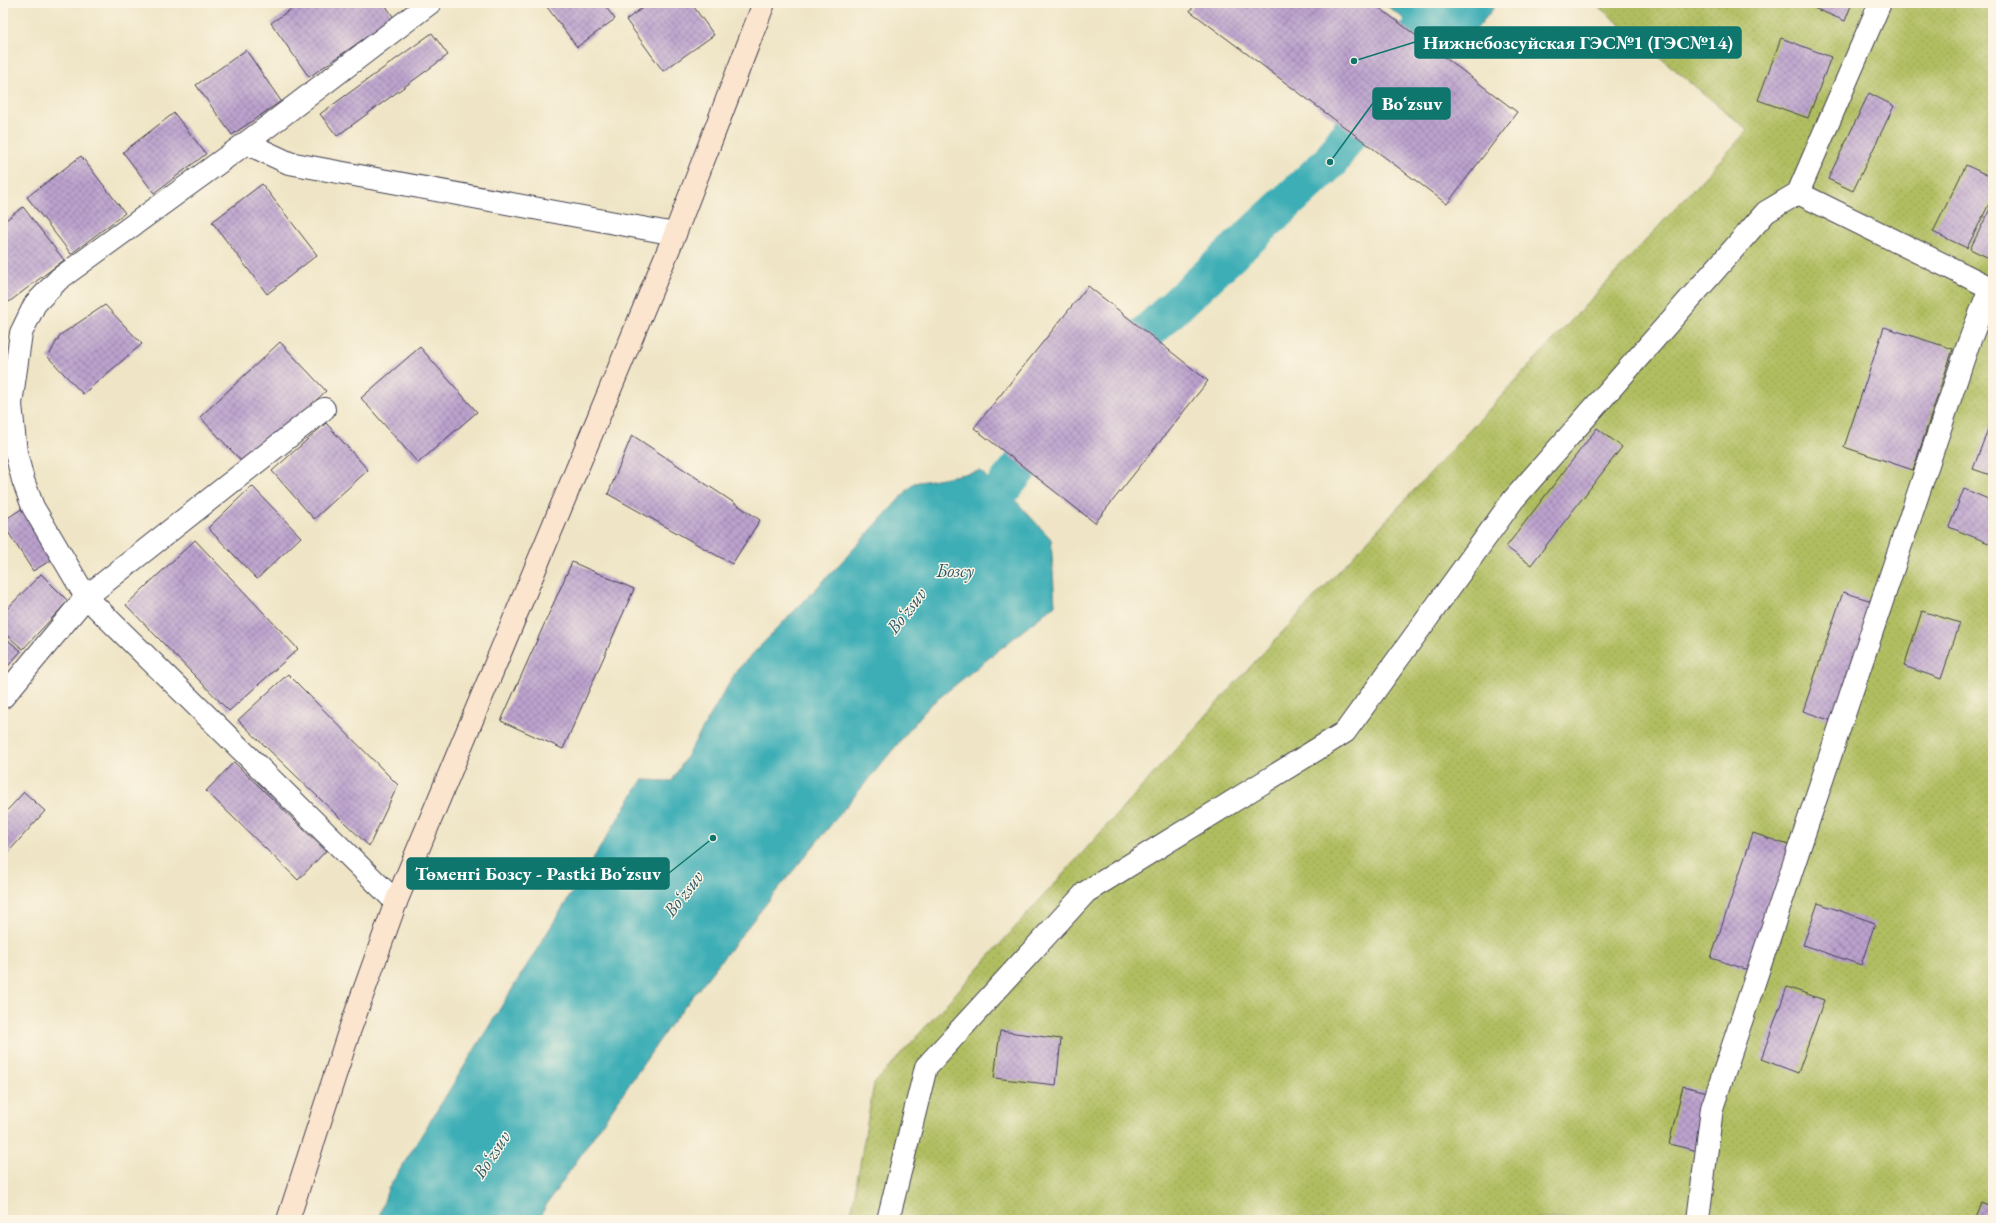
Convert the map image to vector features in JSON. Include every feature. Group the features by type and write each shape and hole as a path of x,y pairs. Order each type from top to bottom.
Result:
{"main road":[{"path":"288,1220 349,1032 396,902 675,234 764,3"}],"street":[{"path":"396,902 86,597 33,507 23,480 16,453 11,404 21,333 35,304 59,279 246,143 430,3"},
{"path":"888,1220 926,1067 1086,892 1345,732 1513,500 1766,212 1798,193 1880,3"},
{"path":"246,143 289,163 675,234"},
{"path":"1698,1220 1712,1108 1965,353 1992,288 1798,193"},
{"path":"3,697 86,597 324,409"}],"green space":[{"path":"1594,3 1993,3 1993,1220 850,1220 874,1084 1239,679 1748,130"}],"water":[{"path":"1383,3 1498,3 1454,56"},
{"name":"Бозсу","path":"981,471 999,492 1012,497 1051,539 1055,605 929,706 773,895 670,1025 545,1207 540,1220 378,1220 388,1189 642,780 672,781 737,670 837,567 914,483"}],"building":[{"path":"300,3 384,3 394,18 309,77 271,23"},
{"path":"544,3 603,3 615,19 577,47"},
{"path":"649,3 691,3 714,35 663,71 626,20"},
{"path":"1196,3 1373,3 1517,112 1447,204 1190,11"},
{"path":"1802,3 1852,3 1845,21"},
{"path":"432,33 448,55 337,136 320,114"},
{"path":"1781,38 1831,57 1808,118 1758,100"},
{"path":"246,50 281,101 232,135 196,85"},
{"path":"1869,93 1894,106 1853,191 1828,179"},
{"path":"174,113 206,154 154,193 123,152"},
{"path":"81,156 125,213 71,254 27,197"},
{"path":"1966,165 1993,178 1993,196 1967,248 1933,232"},
{"path":"262,184 317,255 267,294 212,222"},
{"path":"1993,203 1993,260 1970,249"},
{"path":"23,207 64,260 9,302 3,294 3,222"},
{"path":"1088,286 1208,381 1095,523 974,428"},
{"path":"105,305 142,344 83,394 48,357 60,335"},
{"path":"1884,327 1953,349 1913,470 1844,447"},
{"path":"280,342 326,391 246,466 200,417"},
{"path":"420,347 477,412 418,463 361,398"},
{"path":"1993,416 1993,476 1973,469"},
{"path":"326,423 368,470 314,519 272,471"},
{"path":"1597,428 1622,447 1531,565 1506,547"},
{"path":"632,435 760,520 732,564 608,494"},
{"path":"252,486 301,537 257,579 208,528"},
{"path":"1964,489 1993,501 1993,540 1991,544 1949,527"},
{"path":"26,506 58,556 33,571 3,524 3,521"},
{"path":"195,540 298,649 229,711 126,605"},
{"path":"572,562 634,589 563,749 501,721"},
{"path":"41,574 68,601 23,649 3,632 3,613"},
{"path":"1843,592 1875,602 1835,722 1803,711"},
{"path":"1922,611 1960,623 1941,679 1904,666"},
{"path":"3,636 21,651 3,672"},
{"path":"288,674 398,785 369,846 238,720"},
{"path":"234,762 326,851 298,880 206,791"},
{"path":"24,792 45,811 3,858 3,815"},
{"path":"1753,833 1794,847 1752,971 1711,958"},
{"path":"1818,903 1875,923 1861,965 1803,945"},
{"path":"1787,987 1824,1000 1798,1073 1761,1059"},
{"path":"1000,1031 1061,1039 1056,1085 994,1078"},
{"path":"1683,1086 1712,1093 1698,1151 1669,1144"},
{"path":"1981,1202 1993,1207 1993,1220 1974,1220"}],"waterway":[{"name":"Boʻzsuv","path":"1109,368 1330,162 1438,3"},
{"name":"Boʻzsuv","path":"968,531 1054,425"}],"place":[{"name":"Нижнебозсуйская ГЭС№1 (ГЭС№14)","path":"1354,61"},
{"name":"Boʻzsuv","path":"1330,162"},
{"name":"Төменгі Бозсу - Pastki Boʻzsuv","path":"713,838"}]}
